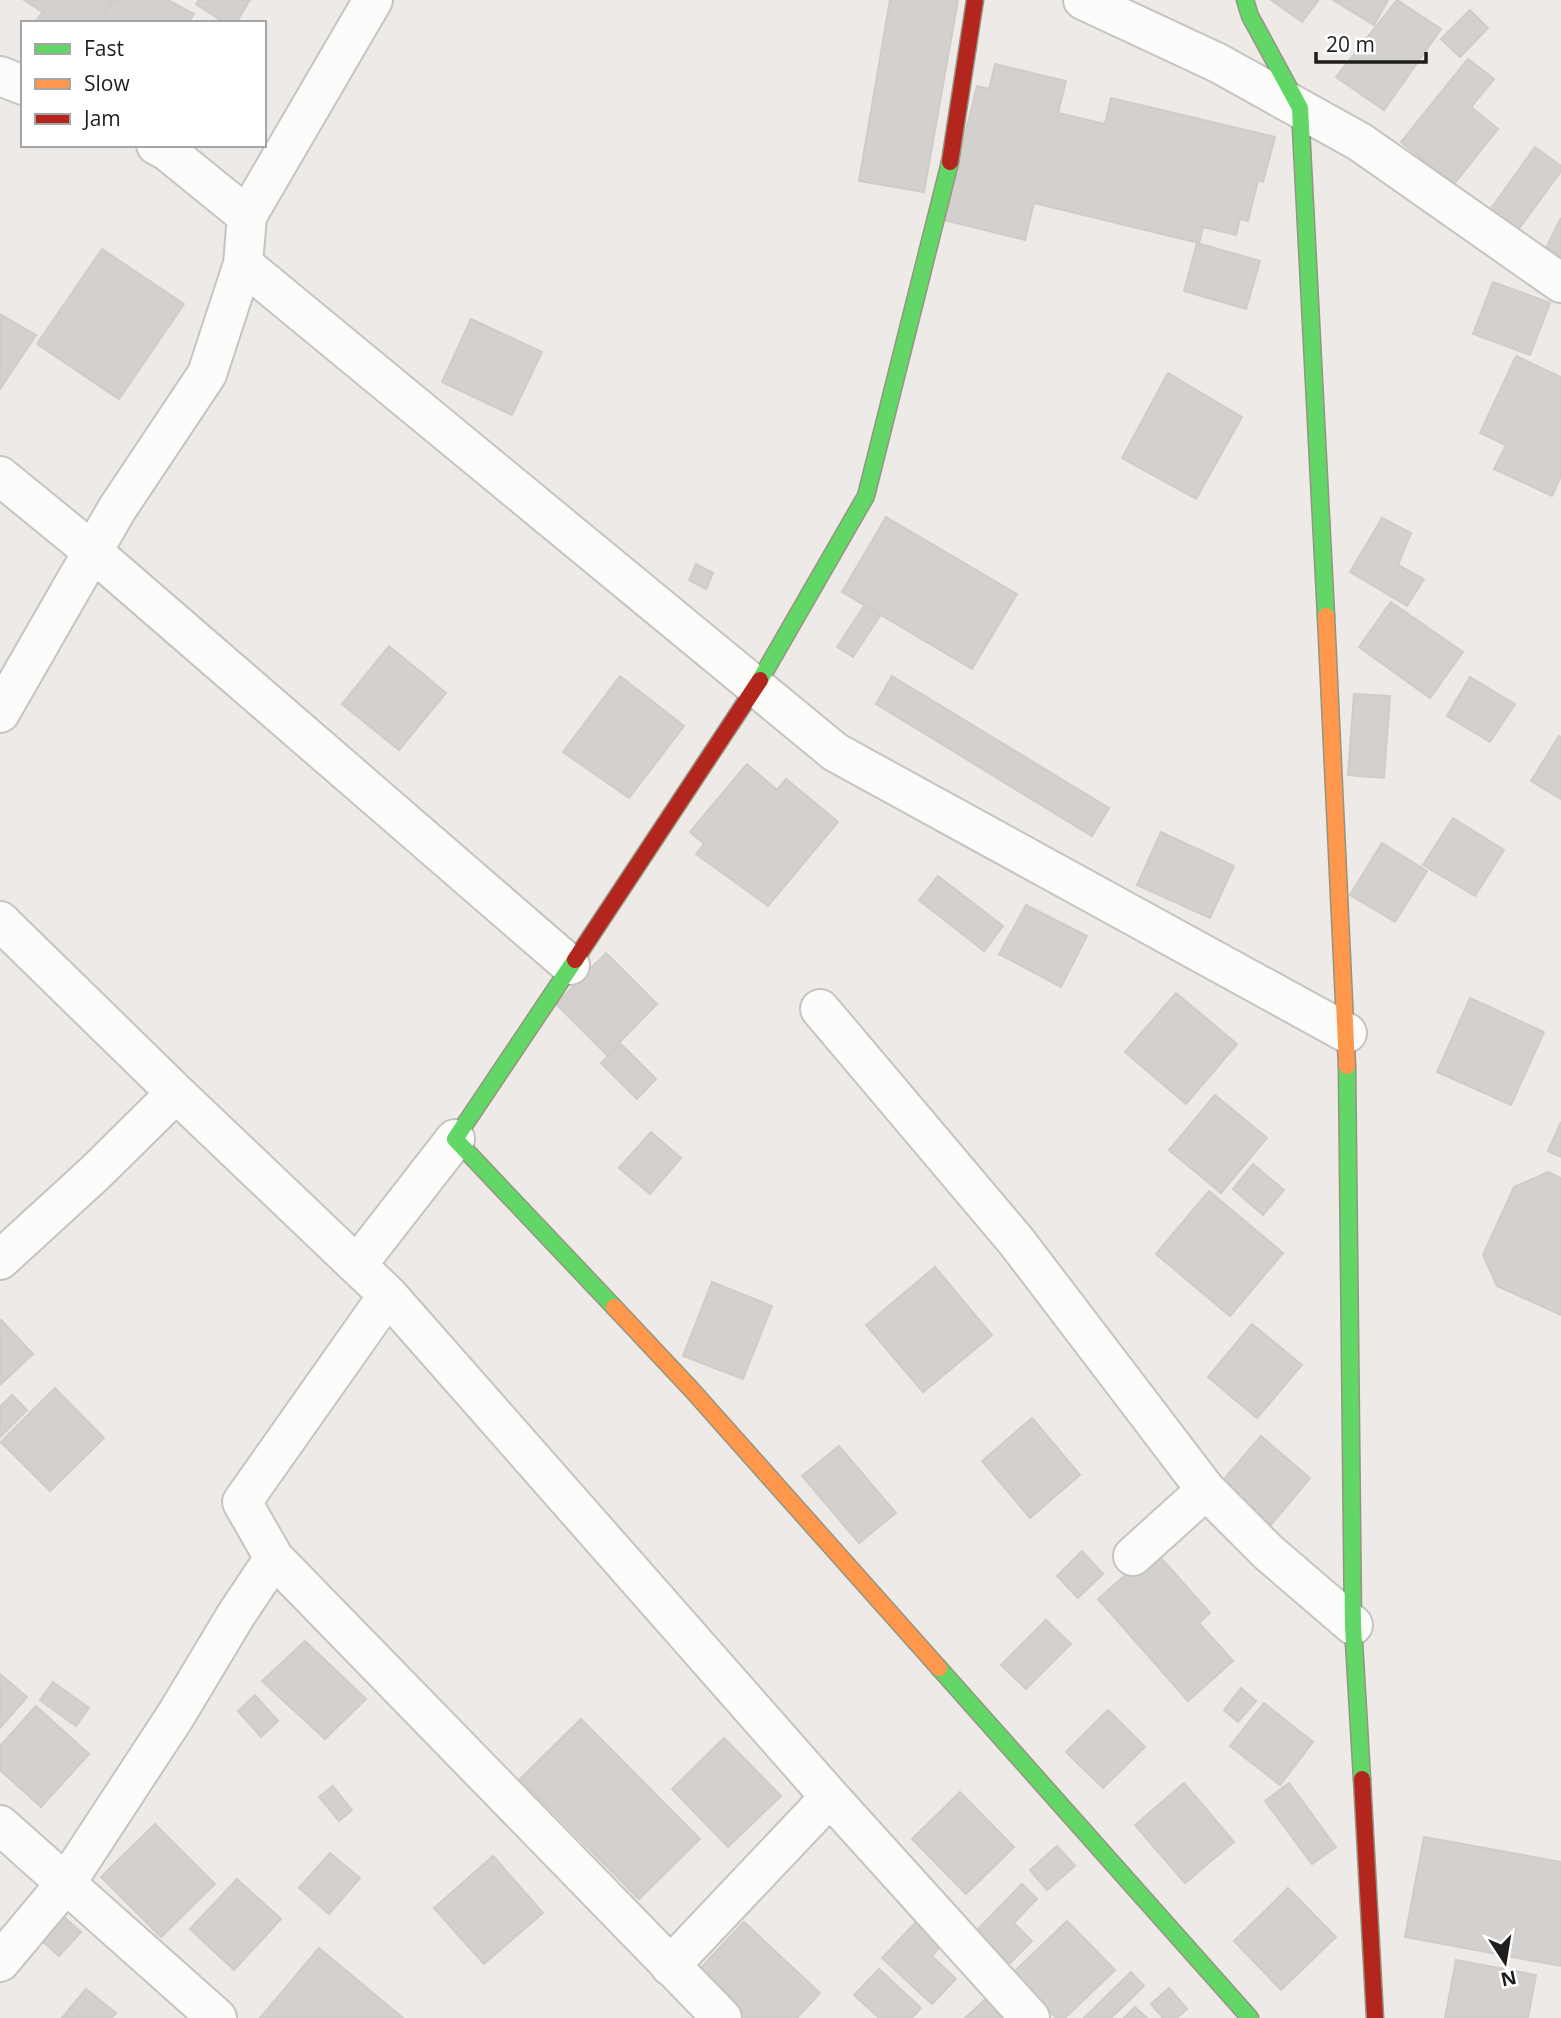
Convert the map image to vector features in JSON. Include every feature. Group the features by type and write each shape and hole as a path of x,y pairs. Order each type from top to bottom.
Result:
{"street":[{"path":"0,713 117,509 207,374 243,264 247,216 373,0"},
{"path":"357,1265 455,1139 756,688 866,496 953,152 975,0"},
{"path":"1083,0 1218,63 1360,142 1561,283"},
{"path":"1245,0 1250,16 1300,108 1348,1033 1353,1625 1375,2018"},
{"path":"1218,63 1266,46"},
{"path":"0,76 21,84"},
{"path":"160,147 247,216"},
{"path":"243,264 835,752 1348,1033"},
{"path":"0,476 93,552 570,965"},
{"path":"0,921 388,1295 830,1797 1030,2018"},
{"path":"820,1009 1016,1241 1206,1490 1269,1553 1353,1625"},
{"path":"0,1260 95,1173 176,1093"},
{"path":"455,1139 691,1389 1250,2018"},
{"path":"388,1295 242,1502 275,1558 722,2018"},
{"path":"1133,1556 1206,1490"},
{"path":"0,1962 66,1883 275,1558"},
{"path":"670,1966 830,1797"},
{"path":"0,1825 217,2018"}],"building":[{"path":"24,0 113,0 98,21 56,21"},
{"path":"114,0 168,0 194,14 189,21 99,21"},
{"path":"199,0 250,0 237,21 222,21 196,4"},
{"path":"890,0 958,0 924,192 859,181"},
{"path":"1271,0 1317,0 1318,1 1302,22"},
{"path":"1333,0 1388,0 1374,25"},
{"path":"1397,0 1441,29 1384,110 1336,77"},
{"path":"1470,10 1488,28 1460,57 1441,39"},
{"path":"43,12 55,21 36,21"},
{"path":"1468,59 1494,79 1471,107 1498,129 1454,184 1401,142"},
{"path":"995,64 1066,81 1058,113 1105,124 1111,98 1275,137 1263,182 1258,180 1248,221 1240,219 1236,235 1203,227 1199,243 1034,203 1025,240 944,220 977,86 989,89"},
{"path":"1535,147 1561,166 1561,171 1518,230 1490,210"},
{"path":"1561,218 1561,256 1546,248"},
{"path":"1197,243 1260,261 1246,309 1184,291"},
{"path":"102,249 184,304 119,399 37,344"},
{"path":"1493,282 1550,303 1530,355 1473,334"},
{"path":"0,314 36,335 0,389"},
{"path":"471,319 542,352 512,415 442,382"},
{"path":"1516,356 1561,377 1561,476 1552,496 1494,469 1506,445 1480,433"},
{"path":"1168,373 1242,417 1196,499 1122,458"},
{"path":"886,517 1017,594 972,669 842,592"},
{"path":"1382,518 1411,533 1398,565 1424,579 1407,606 1350,572"},
{"path":"696,564 713,573 706,589 689,580"},
{"path":"1391,602 1463,652 1430,698 1359,647"},
{"path":"864,606 880,616 853,657 837,647"},
{"path":"389,646 446,693 399,750 342,704"},
{"path":"620,676 684,726 629,798 563,752"},
{"path":"892,676 1109,808 1092,836 876,704"},
{"path":"1470,677 1515,704 1490,742 1447,716"},
{"path":"1354,694 1390,696 1384,778 1348,775"},
{"path":"1559,736 1561,737 1561,799 1531,781"},
{"path":"747,764 777,790 786,779 838,822 768,906 696,854 704,844 690,832"},
{"path":"1453,818 1504,850 1475,896 1423,865"},
{"path":"1161,832 1234,866 1210,918 1137,885"},
{"path":"1382,843 1427,871 1395,922 1350,895"},
{"path":"938,876 1003,926 984,951 919,900"},
{"path":"1026,905 1087,936 1061,987 999,954"},
{"path":"606,953 657,1004 607,1055 556,1004"},
{"path":"1176,993 1237,1044 1186,1104 1125,1052"},
{"path":"1470,998 1544,1032 1511,1105 1437,1072"},
{"path":"621,1044 656,1079 637,1099 601,1063"},
{"path":"1215,1095 1267,1138 1221,1193 1169,1150"},
{"path":"1561,1122 1561,1157 1548,1151"},
{"path":"651,1132 681,1158 650,1194 619,1168"},
{"path":"1253,1164 1284,1190 1263,1215 1233,1189"},
{"path":"1548,1172 1561,1178 1561,1315 1497,1286 1483,1255 1514,1187"},
{"path":"1209,1191 1283,1253 1230,1316 1156,1254"},
{"path":"935,1267 992,1335 923,1392 866,1325"},
{"path":"712,1282 772,1306 743,1379 683,1356"},
{"path":"0,1321 33,1354 0,1385"},
{"path":"1252,1324 1302,1365 1257,1418 1208,1377"},
{"path":"55,1388 104,1438 50,1491 1,1442"},
{"path":"12,1395 27,1410 0,1437 0,1407"},
{"path":"1032,1418 1080,1475 1030,1518 982,1461"},
{"path":"1261,1436 1310,1478 1270,1526 1220,1484"},
{"path":"839,1446 896,1513 859,1543 802,1476"},
{"path":"1154,1550 1210,1613 1199,1623 1233,1661 1188,1701 1098,1599"},
{"path":"1082,1551 1103,1574 1078,1598 1057,1576"},
{"path":"1046,1620 1071,1644 1026,1689 1001,1665"},
{"path":"305,1641 366,1699 325,1739 262,1681"},
{"path":"0,1674 27,1697 0,1728"},
{"path":"53,1682 89,1708 76,1726 40,1700"},
{"path":"1241,1688 1256,1701 1238,1722 1224,1710"},
{"path":"255,1695 278,1721 261,1737 238,1711"},
{"path":"1264,1703 1313,1742 1280,1785 1230,1746"},
{"path":"36,1706 89,1754 41,1807 0,1770 0,1746"},
{"path":"1108,1710 1145,1747 1103,1788 1066,1752"},
{"path":"581,1719 700,1839 639,1899 520,1779"},
{"path":"724,1738 781,1796 728,1847 672,1789"},
{"path":"1184,1783 1234,1842 1185,1883 1135,1825"},
{"path":"1289,1783 1336,1847 1312,1864 1265,1801"},
{"path":"333,1786 352,1810 339,1821 319,1797"},
{"path":"960,1792 1014,1847 966,1894 912,1839"},
{"path":"155,1824 215,1884 161,1937 101,1877"},
{"path":"1424,1837 1561,1862 1561,1966 1405,1937"},
{"path":"1057,1846 1075,1866 1047,1890 1030,1870"},
{"path":"330,1853 360,1878 329,1914 299,1888"},
{"path":"493,1856 543,1913 484,1964 434,1908"},
{"path":"237,1879 281,1919 234,1970 190,1929"},
{"path":"1022,1884 1037,1899 1014,1923 1032,1941 1008,1965 974,1933"},
{"path":"1288,1888 1336,1937 1281,1990 1234,1941"},
{"path":"63,1916 81,1932 59,1956 41,1940"},
{"path":"1067,1921 1115,1970 1065,2018 1056,2018 1013,1973"},
{"path":"744,1922 820,1993 797,2018 745,2018 697,1972"},
{"path":"916,1922 941,1946 932,1956 956,1979 932,2004 882,1958"},
{"path":"319,1948 403,2018 260,2018"},
{"path":"1456,1960 1536,1975 1528,2018 1445,2018"},
{"path":"879,1969 921,2008 912,2018 879,2018 854,1995"},
{"path":"1131,1972 1144,1986 1111,2018 1084,2018"},
{"path":"1169,1988 1187,2009 1177,2018 1163,2018 1151,2004"},
{"path":"86,1989 116,2013 112,2018 84,2018 71,2007"},
{"path":"988,1997 1008,2018 965,2018"},
{"path":"71,2007 84,2018 62,2018"},
{"path":"1135,2007 1147,2018 1124,2018"}],"traffic: fast":[{"path":"1245,0 1250,16 1300,108 1326,616"},
{"path":"760,680 866,496 950,162"},
{"path":"575,960 455,1139 614,1307"},
{"path":"1347,1066 1353,1625 1362,1779"},
{"path":"939,1668 1250,2018"}],"traffic: slow":[{"path":"1326,616 1347,1066"},
{"path":"614,1307 691,1389 939,1668"}],"traffic: jam":[{"path":"950,162 975,0"},
{"path":"575,960 760,680"},
{"path":"1362,1779 1375,2018"}]}
